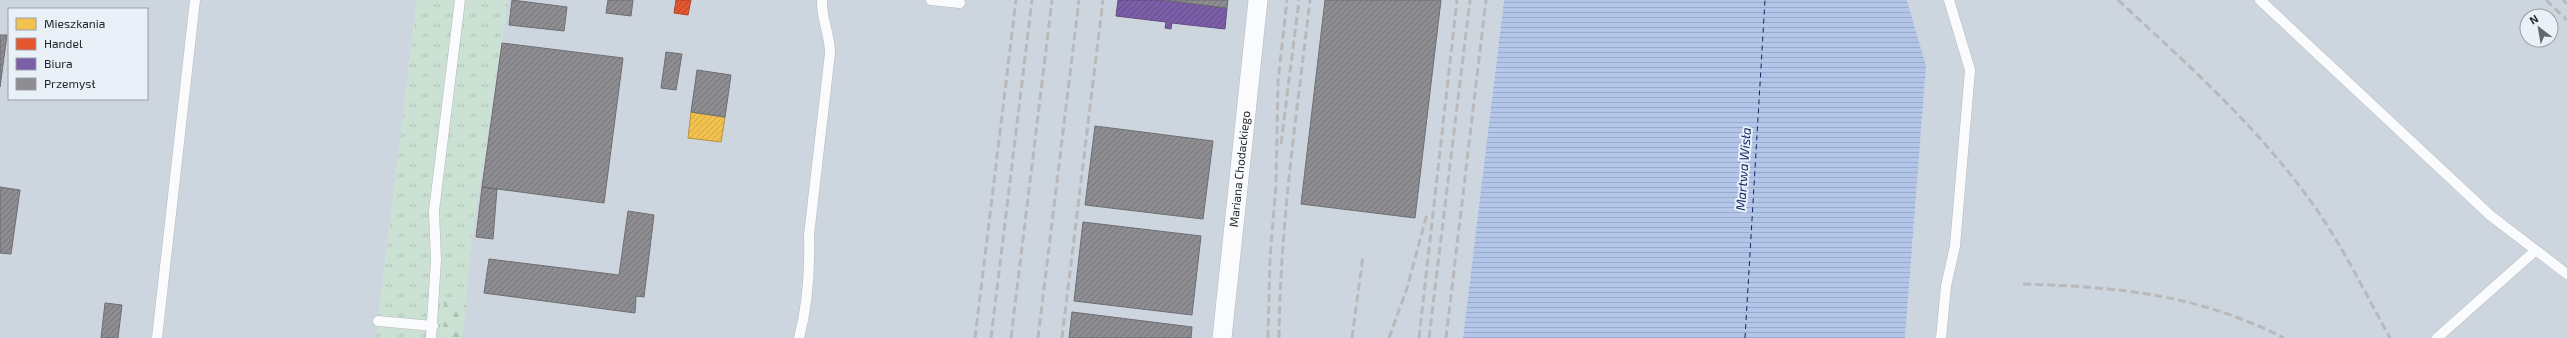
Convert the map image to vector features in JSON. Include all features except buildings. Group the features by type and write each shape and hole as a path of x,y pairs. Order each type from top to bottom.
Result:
{"street":[{"name":"Mariana Chodackiego","path":"1222,338 1258,0"}],"lane":[{"path":"157,338 195,0"},
{"path":"431,338 436,260 434,211 460,0"},
{"path":"799,338 806,311 810,266 810,222 830,53 830,36 824,23 821,9 822,0"},
{"path":"931,0 960,3"},
{"path":"1941,338 1946,286 1955,246 1970,70 1949,0"},
{"path":"2260,0 2491,216 2567,274"},
{"path":"2437,338 2536,250"},
{"path":"378,321 432,326"}],"shaded area":[{"path":"0,0 417,0 376,338 0,338"},
{"path":"508,0 1504,0 1463,338 462,338 472,235"},
{"path":"1907,0 2567,0 2567,338 1905,338 1926,66"}],"green space":[{"path":"417,0 508,0 472,235 466,305 444,301 443,338 376,338"},
{"path":"444,301 466,305 462,338 443,338"}],"water":[{"name":"Martwa Wisła","path":"1504,0 1907,0 1926,66 1905,338 1463,338"}],"ferry route":[{"path":"1745,338 1765,0"}],"railway":[{"path":"975,338 1016,0"},
{"path":"991,338 1032,0"},
{"path":"1011,338 1052,0"},
{"path":"1038,338 1079,0"},
{"path":"1062,338 1103,0"},
{"path":"1268,338 1270,259 1276,185 1278,81 1287,0"},
{"path":"1281,144 1299,0"},
{"path":"1279,338 1282,253 1310,0"},
{"path":"1419,338 1457,0"},
{"path":"1429,338 1470,0"},
{"path":"1446,338 1486,0"},
{"path":"2118,0 2219,95 2266,145 2288,172 2332,232 2390,338"},
{"path":"2546,0 2567,20"},
{"path":"2563,0 2567,4"},
{"path":"1389,338 1407,288 1427,214"},
{"path":"1352,338 1363,256"},
{"path":"2023,284 2058,285 2125,291 2188,302 2220,311 2252,323 2284,338"}]}
